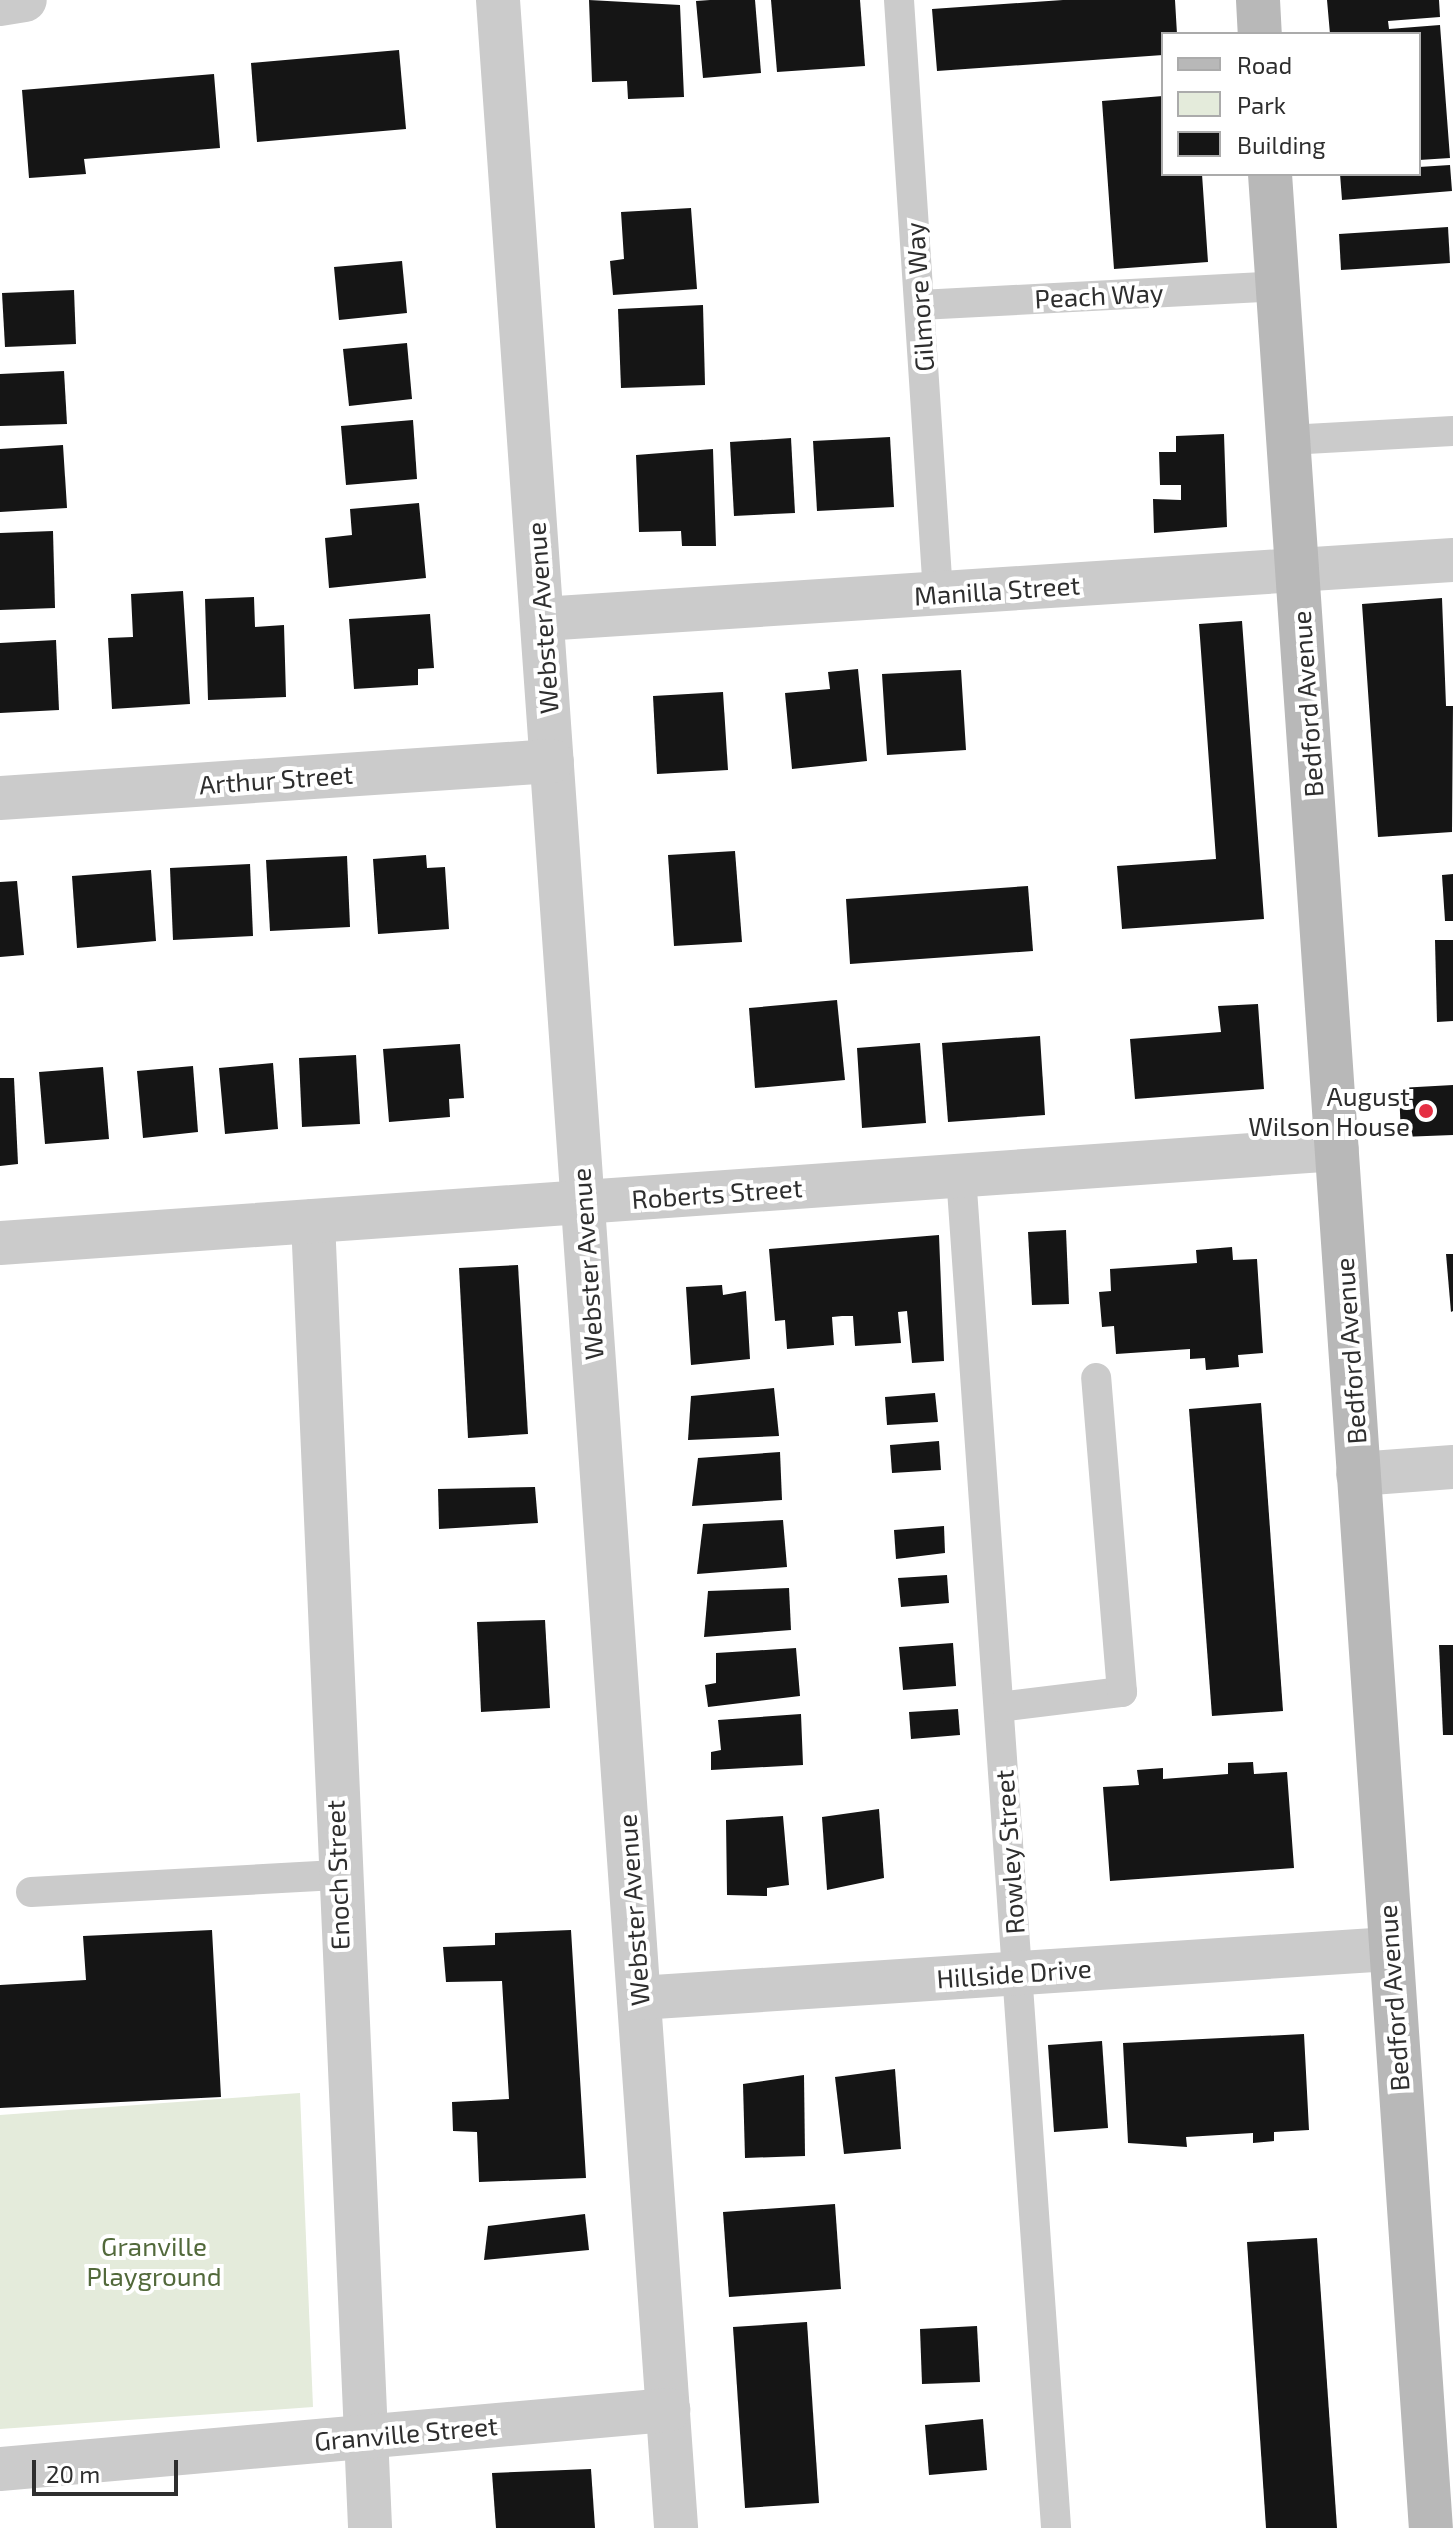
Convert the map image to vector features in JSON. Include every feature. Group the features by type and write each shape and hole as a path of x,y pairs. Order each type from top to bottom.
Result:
{"street":[{"path":"0,4 25,0"},
{"name":"Webster Avenue","path":"498,0 676,2528"},
{"path":"1258,0 1260,32"},
{"name":"Bedford Avenue","path":"1270,176 1431,2528"},
{"name":"Manilla Street","path":"542,619 1453,560"},
{"name":"Arthur Street","path":"0,798 552,761"},
{"name":"Roberts Street","path":"0,1243 1337,1149"},
{"name":"Enoch Street","path":"313,1221 337,1875 370,2528"},
{"path":"1358,1474 1453,1467"},
{"name":"Hillside Drive","path":"639,1998 1389,1949"},
{"name":"Granville Street","path":"0,2469 668,2410"}],"lane":[{"name":"Gilmore Way","path":"899,0 938,594"},
{"name":"Peach Way","path":"920,305 1277,286"},
{"path":"1288,440 1453,431"},
{"name":"Rowley Street","path":"961,1175 1056,2528"},
{"path":"999,1707 1122,1692 1096,1378"},
{"path":"31,1892 337,1875"}],"green space":[{"name":"Granville Playground","path":"300,2093 313,2407 0,2429 0,2115"}],"building":[{"path":"589,0 680,5 684,97 628,99 627,81 592,82"},
{"path":"755,0 761,73 703,78 696,1"},
{"path":"771,0 860,0 865,66 777,72"},
{"path":"1063,0 1175,0 1177,32 1161,32 1161,55 937,71 932,9"},
{"path":"1327,0 1439,0 1440,17 1388,21 1389,29 1440,25 1450,158 1421,160 1421,32 1330,32"},
{"path":"399,50 406,129 257,142 251,63"},
{"path":"214,74 220,148 84,159 86,174 29,178 22,90"},
{"path":"1161,96 1161,176 1202,176 1208,262 1114,269 1102,101"},
{"path":"1450,165 1452,191 1342,200 1340,176 1421,176 1421,167"},
{"path":"691,208 697,289 613,295 610,261 624,259 621,212"},
{"path":"1448,227 1450,263 1341,270 1339,234"},
{"path":"402,261 407,313 339,320 334,267"},
{"path":"74,290 76,344 5,347 2,293"},
{"path":"703,305 705,385 621,388 618,309"},
{"path":"407,343 412,399 349,406 343,349"},
{"path":"64,371 67,424 0,426 0,374"},
{"path":"413,420 417,479 346,485 341,426"},
{"path":"1224,434 1227,527 1154,533 1153,499 1181,500 1181,485 1160,485 1159,452 1176,452 1176,436"},
{"path":"890,437 894,507 817,511 813,441"},
{"path":"791,438 795,513 734,516 730,442"},
{"path":"63,445 67,508 0,512 0,449"},
{"path":"713,449 716,546 682,546 681,531 639,532 636,455"},
{"path":"419,503 426,578 329,588 325,538 352,535 350,509"},
{"path":"53,531 55,608 0,610 0,533"},
{"path":"183,591 190,704 112,709 108,638 133,637 131,594"},
{"path":"254,597 255,627 284,625 286,697 208,700 205,599"},
{"path":"1442,598 1446,706 1453,706 1452,832 1378,837 1362,604"},
{"path":"430,614 434,668 418,669 418,685 354,689 349,619"},
{"path":"1242,621 1264,919 1122,929 1117,866 1216,859 1199,624"},
{"path":"56,640 59,710 0,713 0,643"},
{"path":"858,669 867,761 792,769 785,693 830,689 828,672"},
{"path":"961,670 966,750 887,755 882,674"},
{"path":"723,692 728,770 657,774 653,696"},
{"path":"735,851 742,942 674,946 668,855"},
{"path":"426,855 427,868 445,867 449,929 378,934 373,859"},
{"path":"347,856 350,927 270,931 266,860"},
{"path":"250,864 253,936 173,940 170,868"},
{"path":"151,870 156,941 77,948 72,876"},
{"path":"1453,874 1453,921 1445,921 1442,875"},
{"path":"17,881 24,955 0,957 0,882"},
{"path":"1028,886 1033,951 850,964 846,899"},
{"path":"1435,940 1453,940 1453,1021 1437,1022"},
{"path":"837,1000 845,1080 755,1088 749,1008"},
{"path":"1258,1004 1264,1089 1135,1099 1130,1039 1221,1032 1218,1006"},
{"path":"1040,1036 1045,1115 948,1122 942,1043"},
{"path":"920,1043 926,1123 862,1128 857,1048"},
{"path":"460,1044 464,1098 449,1099 450,1117 389,1122 383,1049"},
{"path":"356,1055 360,1124 302,1127 299,1058"},
{"path":"273,1063 278,1129 225,1134 219,1068"},
{"path":"193,1066 198,1132 143,1138 137,1071"},
{"path":"103,1067 109,1139 45,1144 39,1072"},
{"path":"0,1078 14,1078 18,1164 0,1166"},
{"name":"August Wilson House","path":"1453,1085 1453,1135 1401,1137 1399,1088"},
{"path":"1066,1230 1069,1304 1032,1305 1028,1232"},
{"path":"939,1235 944,1361 912,1363 907,1311 898,1312 901,1343 855,1346 853,1316 842,1316 832,1317 834,1345 787,1349 785,1320 775,1321 769,1249"},
{"path":"1232,1247 1233,1260 1257,1259 1263,1353 1238,1355 1239,1367 1206,1370 1205,1358 1190,1359 1190,1349 1116,1354 1114,1326 1102,1327 1099,1292 1111,1291 1110,1269 1197,1263 1196,1250"},
{"path":"1446,1254 1453,1254 1451,1312"},
{"path":"518,1265 528,1434 468,1438 459,1268"},
{"path":"722,1285 723,1295 746,1291 750,1359 691,1365 686,1287"},
{"path":"774,1388 779,1436 688,1440 691,1396"},
{"path":"935,1393 938,1422 887,1425 885,1397"},
{"path":"1261,1403 1283,1711 1212,1716 1189,1409"},
{"path":"939,1441 941,1470 892,1473 890,1445"},
{"path":"780,1452 782,1500 692,1506 698,1458"},
{"path":"535,1487 538,1523 439,1529 438,1489"},
{"path":"783,1520 787,1567 697,1574 703,1524"},
{"path":"944,1526 945,1553 896,1559 894,1530"},
{"path":"947,1575 949,1603 901,1607 898,1578"},
{"path":"789,1588 791,1630 704,1637 708,1591"},
{"path":"545,1620 550,1708 481,1712 477,1622"},
{"path":"953,1643 956,1686 903,1690 899,1647"},
{"path":"1439,1645 1453,1645 1453,1735 1443,1735"},
{"path":"796,1648 800,1696 708,1707 705,1685 716,1683 716,1653"},
{"path":"958,1709 960,1735 911,1739 909,1712"},
{"path":"801,1714 803,1765 711,1770 711,1752 721,1750 718,1720"},
{"path":"1253,1762 1254,1774 1287,1772 1294,1868 1110,1881 1103,1787 1139,1785 1137,1770 1163,1768 1163,1779 1228,1774 1228,1763"},
{"path":"879,1809 884,1878 827,1890 822,1817"},
{"path":"783,1816 789,1885 767,1888 767,1896 727,1895 726,1820"},
{"path":"212,1930 221,2097 0,2108 0,1985 86,1980 83,1936"},
{"path":"571,1930 586,2178 479,2182 477,2132 453,2131 452,2102 509,2099 502,1981 446,1982 443,1947 495,1945 495,1933"},
{"path":"1304,2034 1309,2130 1274,2132 1274,2141 1253,2143 1253,2133 1186,2137 1187,2147 1128,2143 1123,2043"},
{"path":"1102,2041 1108,2128 1054,2132 1048,2045"},
{"path":"895,2069 901,2149 844,2154 835,2077"},
{"path":"804,2075 805,2156 745,2158 743,2084"},
{"path":"835,2204 841,2289 729,2297 723,2212"},
{"path":"585,2214 589,2250 484,2260 488,2226"},
{"path":"1317,2238 1337,2528 1266,2528 1247,2242"},
{"path":"807,2322 819,2503 745,2508 733,2327"},
{"path":"977,2326 980,2382 922,2384 920,2329"},
{"path":"983,2419 987,2470 929,2475 925,2425"},
{"path":"591,2469 595,2528 496,2528 492,2473"}],"place":[{"name":"August Wilson House","path":"1426,1111"}]}
